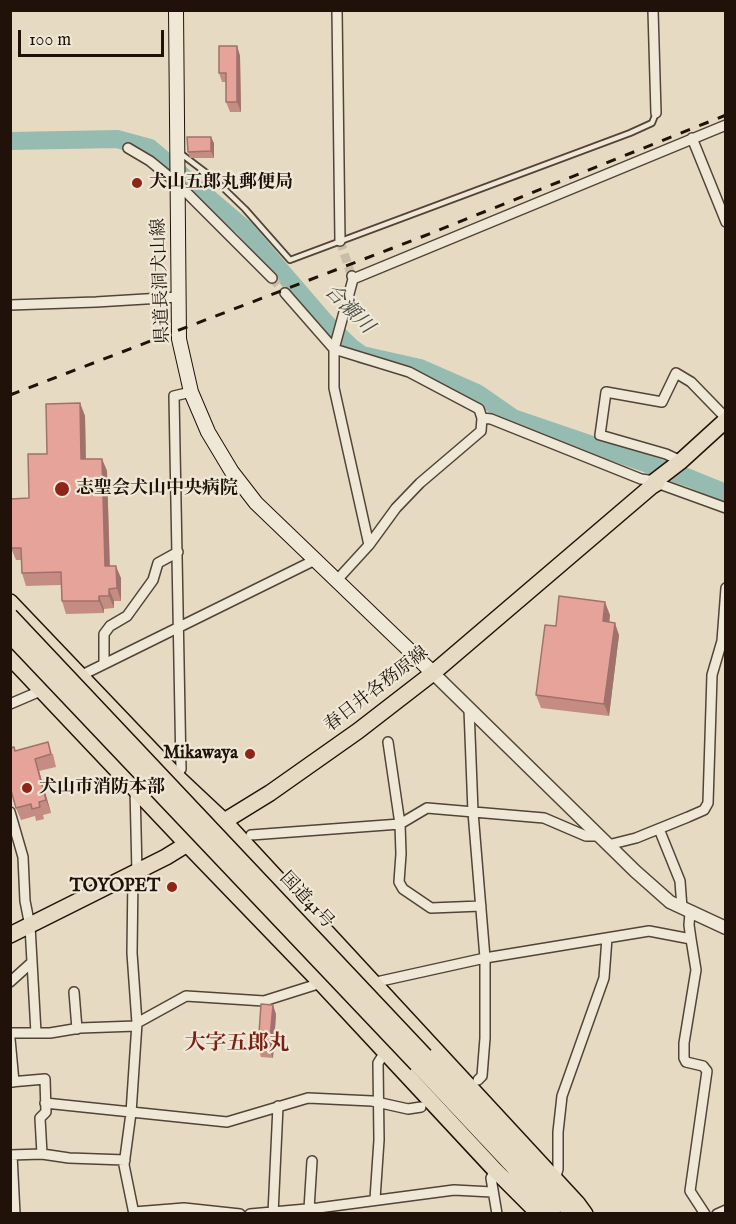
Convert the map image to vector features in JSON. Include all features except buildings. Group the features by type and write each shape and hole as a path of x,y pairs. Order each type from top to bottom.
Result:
{"main road":[{"name":"県道長洞犬山線","path":"176,10 179,339 191,392 208,432 232,472 256,503 433,673"},
{"name":"春日井各務原線","path":"10,935 135,874 187,844 270,793 358,730 433,673 681,461 726,419"},
{"path":"10,602 176,776 224,821 585,1214"},
{"name":"国道41号","path":"10,616 421,1060 553,1214"},
{"name":"国道41号","path":"10,635 573,1214"},
{"path":"10,657 539,1214"}],"street":[{"path":"337,10 340,241"},
{"path":"653,10 656,113"},
{"path":"369,545 334,388 334,349 352,276 726,125"},
{"path":"692,138 726,222"},
{"path":"128,148 150,161 177,184 272,278"},
{"path":"285,293 334,349 410,372 478,409 482,418 481,431 420,483 396,508 369,545 337,580"},
{"path":"10,305 178,297"},
{"path":"681,461 666,454 600,435 606,392 662,402 676,373 691,382 726,419"},
{"path":"176,776 181,769 174,396 191,392"},
{"path":"482,418 492,419 642,479 726,508"},
{"path":"104,664 104,634 110,626 127,616 153,580 158,563 178,552"},
{"path":"10,704 79,676 315,560"},
{"path":"251,835 400,824 428,808 544,818 604,841 636,838 704,810 708,803 711,675 722,641 726,588"},
{"path":"433,673 604,841 670,902 726,928"},
{"path":"469,709 473,812 485,958 485,1038 482,1076 478,1080"},
{"path":"388,742 400,824 399,882 403,889 431,908 481,906"},
{"path":"135,788 132,953 136,1025 132,1113 124,1165 134,1213 184,1208 240,1214"},
{"path":"10,812 14,838 23,857 25,901 30,926 36,1033"},
{"path":"659,829 680,881 696,970 684,1043 684,1058 686,1062 703,1065 707,1071 690,1191 705,1214"},
{"path":"372,982 485,958 649,931 691,939"},
{"path":"555,1180 558,1169 558,1132 562,1096 604,978 607,938"},
{"path":"10,982 31,963"},
{"path":"10,1033 136,1025 186,996 264,1002 321,983"},
{"path":"74,992 77,1029"},
{"path":"10,1039 12,1082 45,1079 46,1112 40,1118 42,1154"},
{"path":"375,1199 379,1103 378,1064 385,1052"},
{"path":"45,1103 227,1122 308,1098 372,1101 408,1109 421,1107"},
{"path":"273,1213 278,1106"},
{"path":"15,1214 11,1155 42,1154 69,1158 125,1160"},
{"path":"309,1209 312,1161"},
{"path":"495,1170 491,1178 497,1214"},
{"path":"250,1214 309,1209 454,1190 492,1192"},
{"path":"717,1214 726,1210"}],"lane":[{"path":"177,151 213,178 245,209 290,260 630,133 652,123 656,113"}],"waterway":[{"name":"合瀬川","path":"10,141 117,139 150,148 244,228 325,322 362,355 420,368 477,393 513,418 689,478 726,493"}],"tunnel":[{"path":"340,241 351,274"},
{"path":"272,278 285,293"}],"railway":[{"path":"10,395 424,236 726,115"}],"place":[{"name":"犬山五郎丸郵便局","path":"137,183"},
{"name":"志聖会犬山中央病院","path":"62,489"},
{"name":"Mikawaya","path":"250,754"},
{"name":"犬山市消防本部","path":"27,788"},
{"name":"TOYOPET","path":"172,887"}],"district":[{"name":"大字五郎丸","path":"237,1045"}]}
